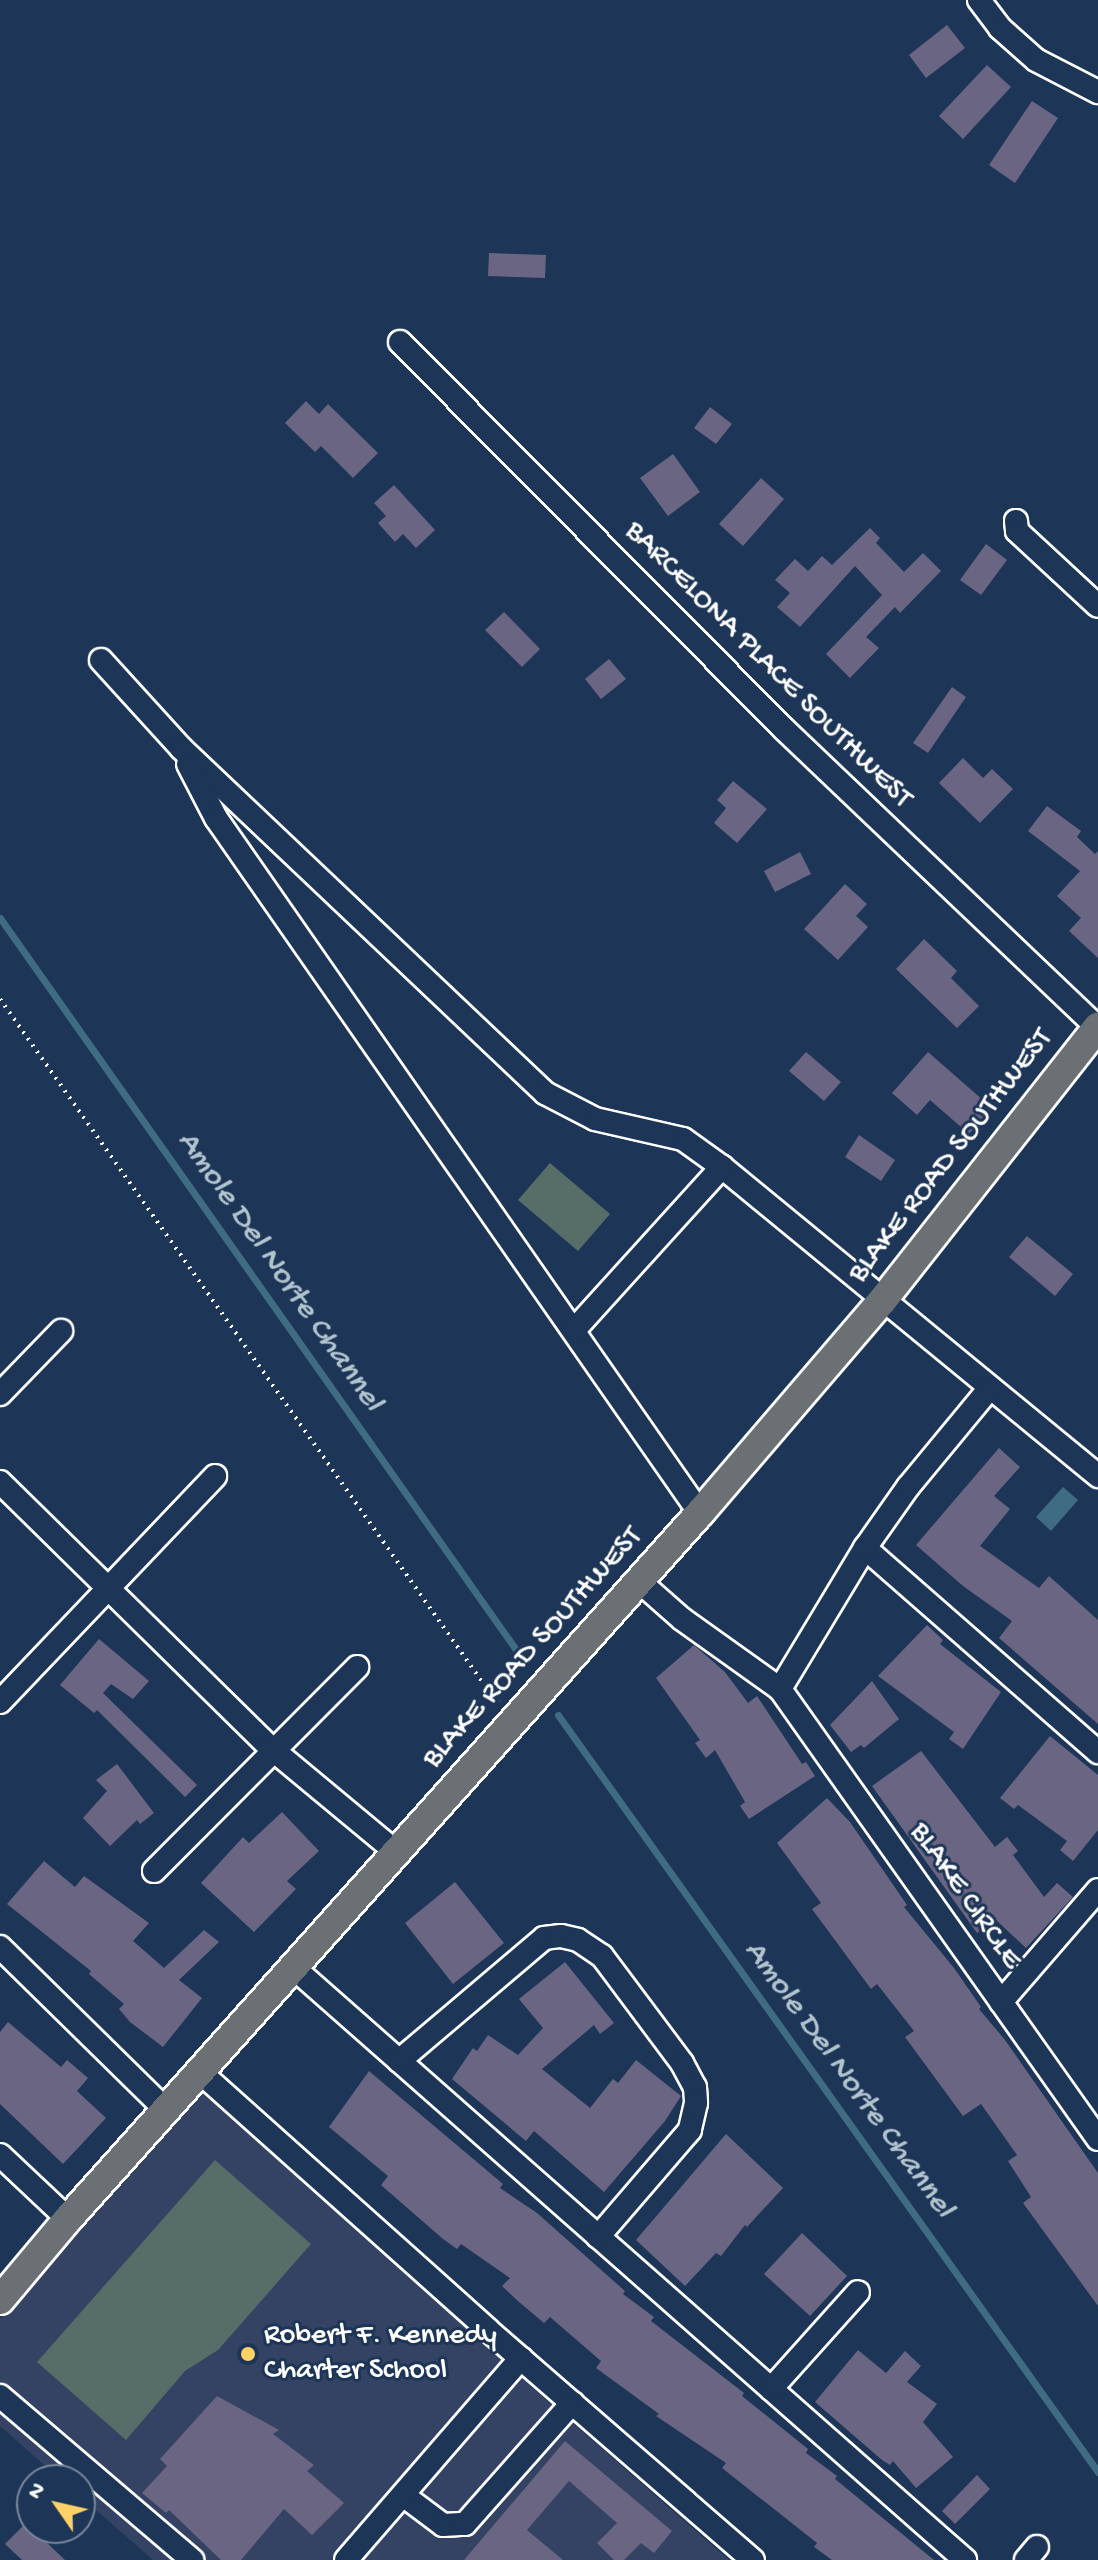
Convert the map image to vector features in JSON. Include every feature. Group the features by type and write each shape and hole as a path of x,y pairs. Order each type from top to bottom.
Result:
{"main road":[{"name":"BLAKE ROAD SOUTHWEST","path":"0,2300 68,2219 700,1513 882,1301 1098,1027"}],"street":[{"path":"979,0 1000,28 1036,60 1098,92"},
{"name":"BARCELONA PLACE SOUTHWEST","path":"400,342 784,729 1098,1027"},
{"path":"1016,521 1017,531 1098,606"},
{"path":"101,660 181,748 545,1093 595,1119 683,1139 722,1167 1098,1476"},
{"path":"181,748 216,818 575,1329 700,1513"},
{"path":"575,1329 722,1167"},
{"path":"0,1394 61,1331"},
{"path":"780,1689 865,1548 908,1487 990,1388"},
{"path":"0,1702 215,1476"},
{"path":"0,1482 272,1749 396,1852"},
{"path":"865,1548 1098,1752"},
{"name":"BLAKE CIRCLE","path":"640,1582 682,1619 780,1689 1098,2139"},
{"path":"154,1871 272,1749 357,1667"},
{"path":"1001,2002 1098,1890"},
{"path":"399,2061 544,1938 561,1936 578,1940 602,1956 682,2063 695,2087 696,2103 690,2130 598,2237"},
{"path":"0,1947 166,2110"},
{"path":"294,1968 965,2560"},
{"path":"201,2073 753,2560"},
{"path":"0,2155 68,2219"},
{"path":"771,2389 858,2292"},
{"path":"346,2560 521,2358"},
{"path":"0,2396 192,2560"},
{"path":"403,2495 443,2525 465,2524 572,2403"}],"path":[{"path":"0,999 488,1690 518,1719"}],"shaded area":[{"path":"1063,1487 1078,1500 1051,1531 1036,1517"},
{"name":"Robert F. Kennedy Charter School","path":"204,2093 729,2560 153,2560 96,2510 96,2464 43,2464 0,2426 0,2319 189,2104"}],"green space":[{"path":"550,1163 610,1214 578,1251 518,1200"},
{"path":"215,2160 311,2244 218,2350 185,2371 126,2440 37,2362"}],"building":[{"path":"947,25 965,48 926,78 909,55"},
{"path":"987,65 1011,87 963,139 939,116"},
{"path":"1032,101 1058,118 1015,183 989,165"},
{"path":"489,253 546,255 545,278 488,276"},
{"path":"306,401 319,414 328,404 378,453 353,478 321,446 315,452 285,423"},
{"path":"710,407 732,424 716,444 694,428"},
{"path":"673,454 700,492 668,516 640,478"},
{"path":"761,478 784,499 743,546 719,524"},
{"path":"394,485 435,530 416,548 403,534 395,542 378,523 386,516 374,503"},
{"path":"870,528 880,538 876,543 904,572 923,553 941,571 900,613 895,607 866,637 879,648 850,678 826,654 882,595 855,566 800,627 777,607 790,593 775,580 795,559 808,571 822,556 832,565"},
{"path":"986,544 1007,560 981,595 960,580"},
{"path":"504,612 540,649 522,667 485,630"},
{"path":"609,659 626,679 601,699 585,679"},
{"path":"952,687 966,697 928,753 913,743"},
{"path":"963,758 983,778 992,769 1013,789 980,823 939,783"},
{"path":"733,781 767,809 737,843 714,823 726,808 717,800"},
{"path":"1047,806 1081,831 1077,837 1095,854 1098,851 1098,958 1069,931 1081,918 1057,896 1080,871 1028,831"},
{"path":"800,852 811,874 775,892 764,871"},
{"path":"845,884 867,904 856,916 868,927 838,960 804,929"},
{"path":"924,939 957,971 951,978 979,1006 957,1028 896,969"},
{"path":"806,1052 841,1082 824,1101 789,1071"},
{"path":"928,1052 992,1108 969,1134 930,1100 917,1115 892,1093"},
{"path":"859,1135 895,1160 881,1181 845,1157"},
{"path":"1027,1236 1073,1274 1055,1296 1009,1257"},
{"path":"999,1448 1020,1467 994,1496 1010,1509 980,1546 1039,1588 1049,1576 1098,1620 1098,1724 999,1638 1012,1621 963,1586 916,1545"},
{"path":"927,1625 943,1640 940,1644 1001,1692 963,1749 949,1739 954,1732 878,1676"},
{"path":"99,1639 149,1681 133,1699 111,1684 103,1693 197,1785 185,1797 97,1710 94,1713 60,1685"},
{"path":"694,1645 725,1672 748,1703 757,1696 802,1764 806,1762 815,1776 749,1819 740,1806 745,1802 715,1750 706,1758 695,1743 700,1740 656,1678"},
{"path":"872,1681 899,1719 864,1748 861,1745 851,1752 830,1725"},
{"path":"1050,1736 1098,1775 1098,1830 1073,1861 1060,1850 1067,1841 1018,1805 1014,1809 1000,1798"},
{"path":"921,1751 995,1847 1007,1837 1018,1851 1013,1855 1044,1897 1057,1883 1073,1897 1026,1948 996,1920 977,1933 872,1786"},
{"path":"117,1764 154,1813 140,1824 137,1820 110,1846 83,1818 107,1791 96,1780"},
{"path":"827,1798 850,1822 907,1905 904,1907 954,1968 981,2007 979,2009 1005,2040 1098,2173 1098,2306 1023,2203 1031,2197 1008,2161 1017,2155 981,2104 963,2116 905,2037 914,2031 877,1984 871,1989 812,1909 821,1903 777,1843"},
{"path":"282,1812 319,1851 287,1881 296,1889 254,1932 201,1883 243,1837 249,1843"},
{"path":"44,1861 75,1887 84,1876 149,1923 133,1941 164,1968 204,1930 219,1942 179,1980 202,1998 163,2047 130,2022 119,2009 124,2004 89,1974 91,1971 7,1904"},
{"path":"455,1882 504,1943 453,1984 405,1923"},
{"path":"565,1962 614,2023 600,2034 594,2025 542,2069 590,2108 613,2079 618,2083 636,2060 681,2096 665,2121 604,2192 534,2131 526,2141 452,2079 473,2048 477,2051 488,2035 518,2055 543,2028 519,1999"},
{"path":"8,2022 61,2067 67,2060 88,2078 77,2091 106,2118 63,2164 0,2104 0,2032"},
{"path":"369,2071 503,2184 500,2188 537,2213 625,2291 623,2294 654,2317 651,2321 744,2393 742,2396 837,2476 835,2479 934,2560 832,2560 814,2547 817,2543 722,2468 726,2463 656,2416 659,2414 596,2368 601,2361 550,2317 544,2323 519,2302 502,2286 510,2278 461,2244 457,2249 443,2239 381,2185 388,2176 329,2127"},
{"path":"726,2134 783,2188 747,2227 745,2225 721,2256 716,2253 685,2286 636,2240"},
{"path":"802,2233 847,2276 810,2316 764,2274"},
{"path":"858,2350 886,2373 905,2351 921,2366 907,2382 937,2404 923,2422 953,2457 916,2488 893,2461 890,2465 882,2460 815,2402"},
{"path":"217,2396 279,2430 273,2434 314,2465 307,2471 344,2503 312,2535 284,2509 241,2560 221,2560 169,2510 166,2513 142,2493 167,2466 160,2459"},
{"path":"565,2441 672,2531 654,2553 641,2543 624,2560 614,2560 597,2543 617,2523 569,2481 527,2530 563,2560 464,2560"},
{"path":"977,2475 990,2489 955,2524 942,2511"},
{"path":"16,2533 16,2544 48,2544 65,2560 22,2560 5,2544"}],"waterway":[{"name":"Amole Del Norte Channel","path":"0,918 519,1654"},
{"name":"Amole Del Norte Channel","path":"558,1715 1098,2472"}],"place":[{"name":"Robert F. Kennedy Charter School","path":"248,2354"}]}
